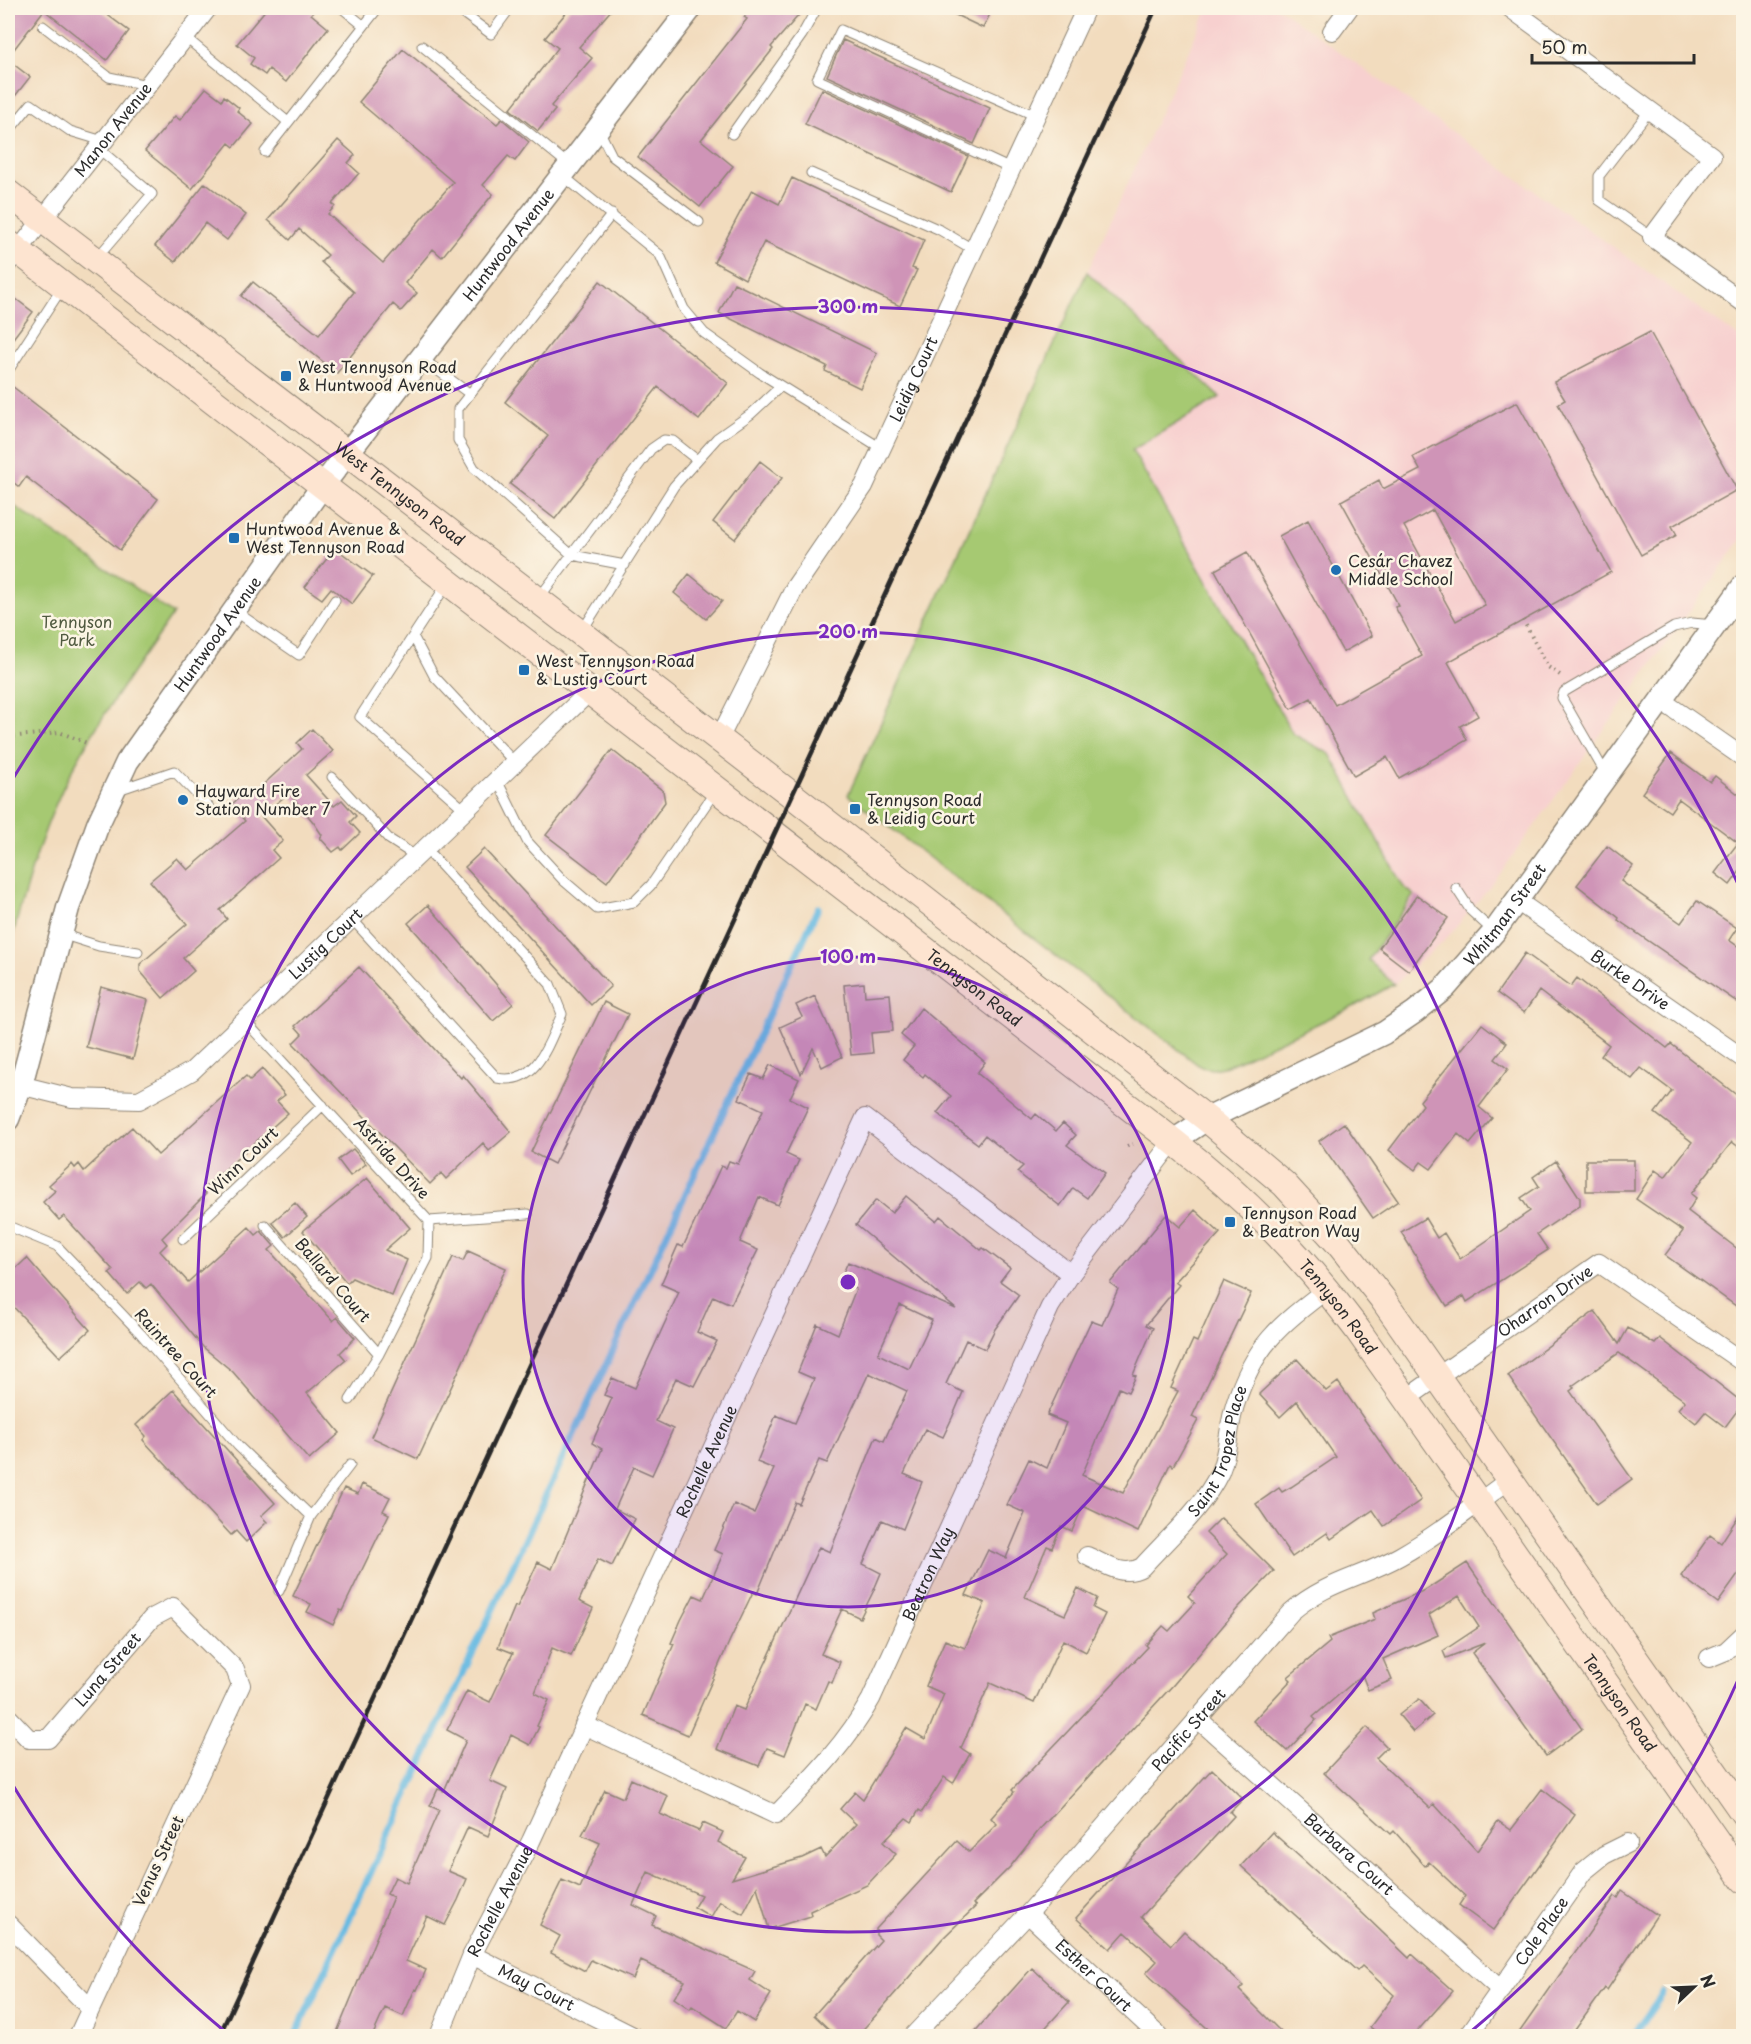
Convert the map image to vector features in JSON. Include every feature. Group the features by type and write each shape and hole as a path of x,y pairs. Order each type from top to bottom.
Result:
{"main road":[{"name":"West Tennyson Road","path":"8,193 792,795 1207,1119"},
{"path":"13,255 63,286 717,789"},
{"name":"Tennyson Road","path":"717,789 1173,1141 1257,1212 1327,1289 1743,1880"},
{"path":"1207,1119 1284,1184 1317,1218 1382,1298 1743,1814"}],"street":[{"name":"Manon Avenue","path":"13,255 208,8"},
{"name":"Huntwood Avenue","path":"8,1119 14,1083 61,934 98,824 127,762 323,486 691,8"},
{"name":"Leidig Court","path":"719,739 795,587 848,513 881,448 1086,8"},
{"path":"1332,31 1349,8"},
{"path":"1510,8 1712,156 1652,237 1743,302"},
{"name":"Whitman Street","path":"1173,1141 1207,1119 1392,1028 1445,988 1494,932 1517,901 1743,585"},
{"name":"Lustig Court","path":"14,1083 72,1098 139,1100 192,1071 246,1022 590,691"},
{"path":"1662,701 1743,758"},
{"name":"Burke Drive","path":"1517,901 1743,1059"},
{"name":"Rochelle Avenue","path":"439,2037 472,1955 531,1841 865,1118 1071,1274"},
{"name":"Beatron Way","path":"584,1725 776,1815 832,1758 854,1730 871,1699 1035,1338 1071,1274 1173,1141"},
{"name":"Oharron Drive","path":"1406,1399 1599,1263 1743,1363"},
{"name":"Saint Tropez Place","path":"1087,1556 1124,1573 1133,1573 1142,1567 1187,1517 1219,1474 1226,1456 1235,1406 1264,1342 1276,1329 1327,1289"},
{"name":"Pacific Street","path":"913,2037 1028,1914 1291,1612 1308,1597 1330,1585 1399,1557 1509,1480"},
{"name":"Venus Street","path":"78,2037 89,2007 241,1685 235,1669 173,1607"},
{"name":"Luna Street","path":"8,1717 29,1739 48,1739 152,1618 173,1607"},
{"path":"1709,1658 1726,1651 1743,1634"},
{"name":"Barbara Court","path":"1197,1718 1501,1990"},
{"name":"Cole Place","path":"1468,2037 1583,1872 1604,1855 1628,1843"},
{"name":"Esther Court","path":"1028,1914 1159,2037"},
{"path":"8,1924 89,2007"},
{"name":"May Court","path":"472,1955 633,2037"}],"lane":[{"path":"342,8 364,26"},
{"path":"265,152 378,8"},
{"path":"456,8 491,34 510,8"},
{"path":"732,134 802,35 817,8"},
{"path":"44,26 109,77 147,85"},
{"path":"1011,169 817,79 841,30 1036,116"},
{"path":"185,37 288,122"},
{"path":"422,46 566,170 660,255 684,309 704,333 781,386 881,448"},
{"path":"8,132 31,104 70,130 101,145 152,194 95,260"},
{"path":"1650,110 1599,176 1599,200 1652,237"},
{"path":"598,128 612,156 699,222"},
{"path":"811,174 940,230 974,250"},
{"path":"612,214 459,409 458,440 474,468 572,555 625,565"},
{"path":"8,372 63,286"},
{"path":"421,358 470,394"},
{"path":"581,633 674,486 717,438 751,414 781,386"},
{"path":"537,599 651,449 664,440 673,441 697,460"},
{"path":"448,582 360,717 466,811"},
{"path":"235,610 299,655 335,600"},
{"path":"1607,776 1562,698 1564,692 1674,627 1692,623 1714,625"},
{"path":"413,636 434,676 515,763"},
{"path":"113,792 174,771 209,807"},
{"path":"332,777 389,839 422,853 550,984 562,1014 537,1067 510,1081 497,1078 352,920"},
{"path":"497,780 527,841 563,880 597,909 634,902 651,885 717,789"},
{"path":"1456,888 1470,911 1494,932"},
{"path":"61,934 99,946 138,952"},
{"name":"Astrida Drive","path":"246,1022 429,1221 428,1258 378,1354 350,1400"},
{"name":"Winn Court","path":"183,1239 324,1105"},
{"path":"429,1221 528,1214"},
{"name":"Ballard Court","path":"265,1225 378,1354"},
{"name":"Raintree Court","path":"8,1226 57,1246 141,1334 238,1446 311,1516"},
{"path":"279,1590 311,1516 350,1465"}],"path":[{"path":"1522,620 1548,667"},
{"path":"8,737 59,732 87,743"},
{"path":"1127,1146 1133,1144"}],"shaded area":[{"name":"Cesár Chavez Middle School","path":"1208,8 1279,8 1743,340 1743,537 1494,882 1445,940 1394,984 1353,1007 1227,1066 1213,1069 1201,1067 848,795"}],"green space":[{"path":"1087,272 1220,397 1132,450 1293,734 1330,754 1403,886 1414,895 1368,960 1394,984 1353,1007 1227,1066 1213,1069 1201,1067 848,795"},
{"name":"Tennyson Park","path":"8,502 173,614 101,720 63,788 25,890 8,953"}],"building":[{"path":"8,8 98,8 129,31 107,60 44,10 8,57"},
{"path":"267,8 317,8 311,14 328,28 286,82 269,69 265,75 250,64 254,58 237,44"},
{"path":"570,8 613,8 579,47 592,58 551,106 555,110 538,131 510,109 558,48 545,38"},
{"path":"753,8 805,8 771,47 773,49 701,140 733,166 700,207 638,157 747,19 744,17"},
{"path":"941,8 993,8 983,28"},
{"path":"843,40 990,108 974,144 827,76"},
{"path":"403,49 497,124 502,119 529,142 515,161 508,156 483,185 493,194 442,257 433,249 405,283 417,293 401,311 393,304 337,373 241,296 253,282 319,335 354,292 321,262 328,255 299,229 290,240 268,220 338,140 355,155 348,163 359,173 332,204 335,206 328,214 383,263 453,182 359,102"},
{"path":"8,60 30,77 8,105"},
{"path":"206,88 222,100 224,96 253,124 234,147 229,143 192,189 145,151 175,116 180,120"},
{"path":"822,89 968,156 951,192 805,124"},
{"path":"792,178 924,240 912,268 917,270 900,306 764,242 745,279 714,262 752,190 779,204"},
{"path":"205,183 246,215 227,240 205,223 175,262 155,246"},
{"path":"600,281 728,383 699,420 658,387 555,519 510,484 548,436 505,402"},
{"path":"734,283 877,353 860,388 825,371 827,366 719,313"},
{"path":"8,293 33,312 8,345"},
{"path":"1650,332 1737,490 1672,526 1677,535 1641,555 1558,404 1565,400 1554,382"},
{"path":"8,383 158,499 120,550 26,477 19,487 8,478"},
{"path":"1517,402 1611,572 1448,662 1478,716 1460,726 1467,740 1399,778 1387,757 1354,776 1311,698 1291,709 1215,570 1247,552 1335,705 1422,656 1395,607 1399,606 1341,501 1379,480 1383,489 1420,470 1413,457","holes":["1433,510 1485,605 1456,621 1404,526"]},
{"path":"760,461 782,478 735,539 713,522"},
{"path":"1308,520 1372,636 1343,652 1279,536"},
{"path":"335,548 373,576 352,604 331,588 322,599 305,587"},
{"path":"689,574 722,601 706,619 674,593"},
{"path":"312,729 333,751 306,775 334,806 342,800 356,816 350,822 360,833 342,850 340,847 333,852 320,838 322,835 314,823 289,793 261,816 283,841 272,850 279,858 220,910 227,919 183,958 194,971 163,998 140,971 140,964 187,924 150,881 177,858 188,870 245,821 231,805 249,789 253,794 302,749 297,743"},
{"path":"612,750 663,791 665,802 607,882 546,835"},
{"path":"1671,753 1710,782 1715,776 1743,798 1743,867 1730,885 1715,873 1738,843 1679,799 1670,812 1642,793"},
{"path":"1607,846 1633,866 1621,881 1681,923 1697,901 1737,928 1729,940 1743,950 1743,1006 1618,920 1619,918 1577,885"},
{"path":"484,849 611,986 591,1005 465,867"},
{"path":"1417,895 1448,918 1409,971 1379,948"},
{"path":"428,905 513,1004 493,1021 408,923"},
{"path":"1525,953 1571,986 1577,978 1667,1048 1671,1044 1743,1100 1743,1150 1732,1142 1691,1194 1696,1198 1688,1211 1743,1253 1743,1311 1665,1255 1683,1231 1636,1199 1655,1170 1665,1177 1692,1142 1655,1113 1672,1091 1641,1068 1632,1079 1601,1056 1609,1045 1539,991 1524,1013 1497,993"},
{"path":"359,967 461,1078 463,1075 511,1132 489,1151 483,1143 446,1179 441,1173 430,1184 293,1043 302,1034 295,1026"},
{"path":"864,983 865,996 890,994 893,1031 871,1033 873,1053 851,1055 844,985"},
{"path":"101,987 148,1000 133,1059 86,1047"},
{"path":"815,996 842,1057 822,1067 813,1048 801,1074 780,1027 802,1017 796,1005"},
{"path":"604,1002 628,1014 554,1164 531,1152"},
{"path":"921,1008 985,1062 977,1073 1032,1119 1036,1114 1056,1131 1063,1123 1076,1135 1067,1145 1105,1173 1087,1198 1073,1188 1060,1206 1017,1172 1023,1166 985,1135 978,1144 937,1113 951,1096 925,1074 923,1077 903,1060 914,1046 901,1035"},
{"path":"1482,1024 1507,1043 1495,1059 1508,1069 1479,1107 1492,1118 1470,1144 1458,1134 1431,1169 1421,1162 1415,1170 1389,1150 1423,1105 1420,1101"},
{"path":"770,1065 799,1079 790,1098 808,1107 786,1154 799,1160 778,1205 759,1197 740,1242 758,1250 731,1304 713,1296 697,1332 717,1341 694,1386 676,1378 656,1421 673,1429 652,1475 634,1467 615,1509 635,1519 612,1566 598,1559 579,1601 593,1608 571,1656 552,1648 535,1693 549,1700 530,1745 511,1735 490,1781 507,1789 488,1836 468,1827 448,1871 467,1879 458,1900 445,1925 427,1916 406,1961 426,1970 417,1990 415,1989 403,2016 385,2008 372,2037 335,2037 393,1897 387,1894 395,1877 407,1883 439,1810 430,1806 438,1789 444,1791 466,1740 447,1730 467,1691 490,1702 513,1653 498,1647 515,1606 517,1607 538,1562 552,1569 602,1449 592,1443 612,1398 604,1395 612,1378 635,1388 679,1292 661,1284 678,1245 683,1247 721,1166 726,1168 729,1161 738,1164 763,1110 739,1099 751,1074 763,1079"},
{"path":"262,1069 285,1095 277,1101 288,1113 202,1190 206,1194 162,1238 167,1244 160,1251 188,1282 249,1227 256,1235 261,1231 274,1246 269,1250 333,1321 337,1317 355,1338 340,1353 346,1360 307,1393 340,1433 309,1460 233,1372 203,1347 151,1284 146,1288 140,1282 127,1294 109,1273 113,1270 64,1216 59,1220 43,1202 55,1191 49,1185 72,1164 75,1168 79,1164 84,1171 132,1127 158,1155 246,1076 250,1080"},
{"path":"1344,1123 1398,1201 1373,1218 1319,1141"},
{"path":"353,1149 366,1164 350,1176 338,1160"},
{"path":"1586,1160 1634,1160 1634,1191 1586,1191"},
{"path":"1556,1161 1580,1198 1580,1205 1537,1234 1548,1250 1467,1302 1464,1296 1447,1306 1401,1232 1425,1218 1437,1238 1444,1233 1460,1259 1530,1211 1521,1198 1539,1186 1533,1177"},
{"path":"367,1178 410,1228 385,1250 407,1260 392,1296 352,1278 347,1283 303,1231"},
{"path":"906,1196 936,1221 940,1216 981,1250 983,1248 1010,1268 1000,1281 1019,1295 995,1329 985,1349 966,1340 946,1384 963,1392 952,1418 943,1437 925,1429 904,1474 922,1482 903,1529 882,1520 863,1564 881,1573 873,1592 860,1618 842,1609 821,1654 840,1662 832,1683 828,1681 816,1709 805,1704 785,1755 767,1748 759,1766 717,1749 734,1706 744,1710 819,1547 830,1552 876,1437 884,1441 907,1391 869,1373 827,1463 819,1460 799,1504 795,1502 757,1594 753,1592 688,1735 643,1715 674,1644 671,1643 681,1620 694,1595 703,1599 723,1554 714,1550 734,1504 754,1513 774,1469 757,1462 776,1415 795,1423 814,1379 798,1372 817,1324 838,1334 856,1289 839,1282 848,1262 956,1309 856,1225 876,1200 892,1213","holes":["900,1305 932,1320 909,1369 878,1354"]},
{"path":"295,1203 307,1217 285,1237 272,1222"},
{"path":"1195,1210 1220,1233 1175,1282 1179,1285 1146,1325 1153,1328 1133,1375 1136,1376 1128,1392 1119,1388 1082,1475 1123,1493 1178,1391 1171,1388 1193,1340 1197,1342 1224,1281 1251,1293 1192,1417 1198,1420 1173,1466 1170,1464 1138,1532 1083,1506 1072,1531 1061,1526 1052,1548 1047,1546 1025,1597 1065,1615 1078,1588 1097,1598 1093,1608 1105,1614 1086,1652 1063,1640 1034,1703 990,1683 961,1748 970,1754 953,1783 944,1777 922,1812 919,1810 912,1822 906,1818 883,1842 896,1854 867,1885 810,1911 811,1916 769,1929 757,1887 743,1914 720,1901 711,1917 694,1907 701,1895 648,1872 633,1905 656,1916 652,1925 755,1971 750,1980 771,1994 754,2022 737,2011 726,2028 692,2006 690,2009 674,1998 685,1981 641,1961 633,1979 591,1960 585,1971 551,1953 560,1936 540,1925 562,1880 580,1888 600,1843 582,1835 605,1790 623,1798 631,1779 668,1796 660,1814 699,1831 703,1823 723,1832 718,1842 745,1857 732,1879 802,1858 821,1849 825,1857 856,1824 840,1809 855,1792 863,1799 906,1728 925,1739 944,1694 926,1686 937,1658 945,1640 965,1648 985,1603 966,1595 988,1550 1006,1558 1025,1513 1007,1505 1029,1459 1047,1468 1066,1423 1047,1415 1091,1321 1102,1325 1118,1289 1110,1283 1166,1215 1180,1227"},
{"path":"468,1251 506,1268 418,1459 371,1437 453,1257 463,1261"},
{"path":"27,1258 90,1330 60,1357 8,1301 8,1276"},
{"path":"1595,1311 1619,1344 1628,1328 1655,1344 1660,1338 1743,1403 1725,1427 1705,1412 1696,1423 1678,1409 1685,1401 1619,1353 1572,1386 1574,1388 1570,1391 1632,1479 1597,1504 1508,1376"},
{"path":"1297,1359 1326,1391 1338,1382 1421,1500 1384,1526 1373,1510 1331,1539 1327,1533 1292,1557 1256,1504 1279,1488 1282,1492 1291,1487 1336,1457 1297,1401 1280,1417 1259,1394"},
{"path":"173,1390 275,1503 261,1516 267,1522 246,1542 236,1531 231,1535 143,1440 146,1436 136,1425"},
{"path":"362,1484 390,1497 383,1511 389,1514 333,1625 307,1612 311,1604 293,1596 344,1488 358,1494"},
{"path":"1743,1509 1743,1568 1718,1603 1681,1576 1710,1535 1721,1543"},
{"path":"1221,1518 1274,1571 1238,1608 1174,1684 1040,1829 1010,1867 973,1904 976,1906 942,1939 856,2037 837,2037 814,2015 881,1940 876,1935 876,1929 957,1841 969,1852 997,1824 991,1818 1014,1792 1012,1790 1148,1647 1146,1645 1163,1626 1169,1631 1195,1603 1188,1596 1227,1554 1206,1533"},
{"path":"1467,1563 1582,1729 1546,1756 1472,1653 1485,1643 1446,1658 1443,1651 1479,1627 1459,1596 1429,1615 1438,1635 1383,1659 1392,1680 1368,1690 1362,1675 1313,1717 1316,1720 1287,1751 1253,1721 1291,1680 1288,1677 1330,1642 1328,1638 1375,1619 1373,1613 1427,1589"},
{"path":"1419,1699 1433,1715 1413,1732 1399,1715"},
{"path":"1367,1727 1387,1747 1376,1758 1430,1808 1434,1804 1477,1851 1498,1821 1511,1830 1542,1789 1575,1815 1493,1930 1459,1905 1465,1896 1429,1862 1425,1866 1394,1831 1391,1834 1324,1773"},
{"path":"1212,1769 1243,1799 1230,1812 1234,1816 1141,1917 1171,1945 1184,1931 1243,1986 1239,1990 1286,2037 1217,2037 1146,1973 1157,1961 1125,1932 1110,1949 1076,1918"},
{"path":"1272,1832 1409,1958 1412,1954 1453,1991 1412,2037 1383,2037 1370,2027 1394,1995 1362,1966 1357,1971 1241,1866"},
{"path":"1622,1891 1657,1915 1607,1990 1605,1988 1570,2037 1516,2037 1615,1896 1618,1898"},
{"path":"1032,1968 1069,2002 1037,2037 970,2037"}],"waterway":[{"path":"295,2036 818,908"},
{"path":"1633,2036 1663,1993"}],"railway":[{"path":"219,2036 1156,8"}],"place":[{"name":"West Tennyson Road & Huntwood Avenue","path":"286,376"},
{"name":"Huntwood Avenue & West Tennyson Road","path":"234,538"},
{"name":"Cesár Chavez Middle School","path":"1336,570"},
{"name":"West Tennyson Road & Lustig Court","path":"524,670"},
{"name":"Hayward Fire Station Number 7","path":"183,800"},
{"name":"Tennyson Road & Leidig Court","path":"855,809"},
{"name":"Tennyson Road & Beatron Way","path":"1230,1222"}]}
